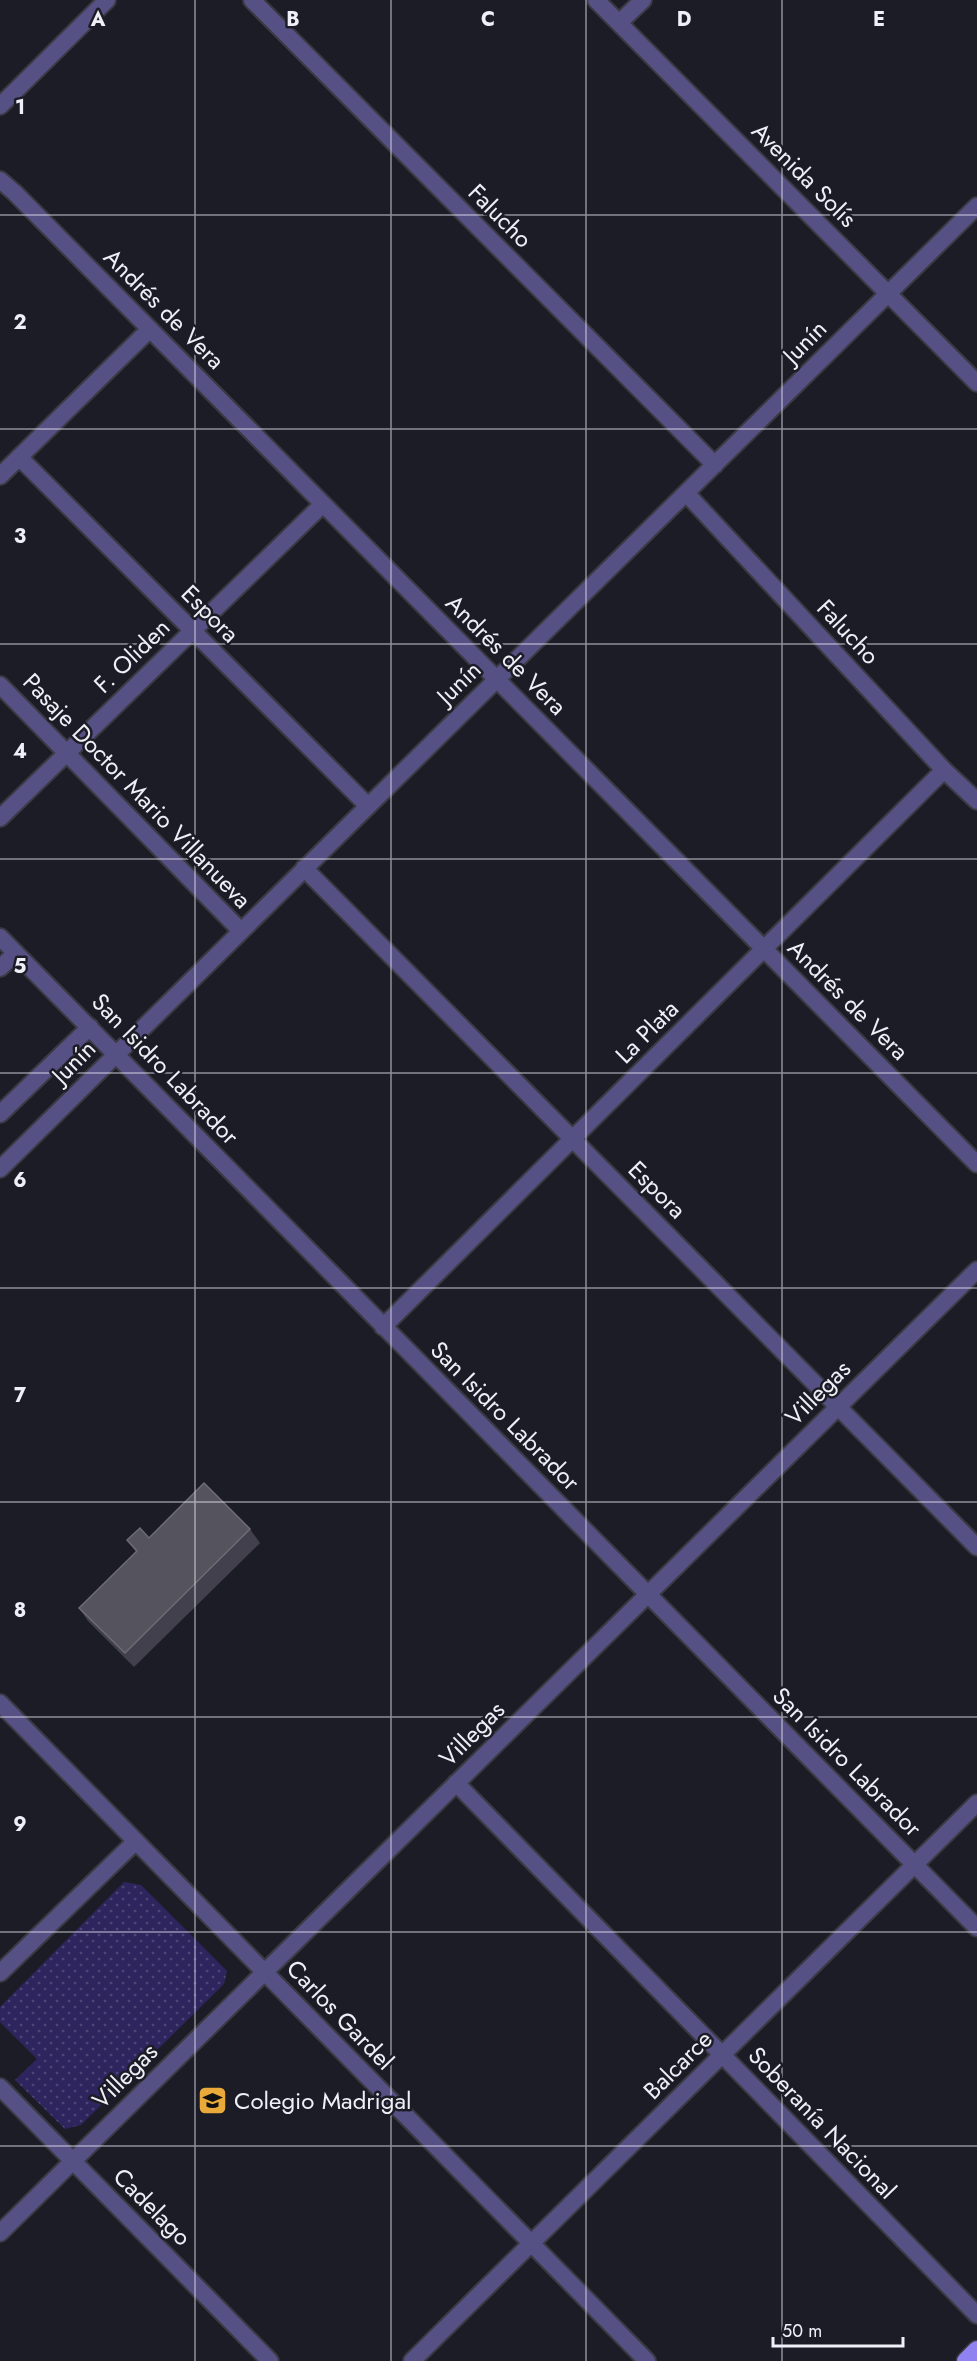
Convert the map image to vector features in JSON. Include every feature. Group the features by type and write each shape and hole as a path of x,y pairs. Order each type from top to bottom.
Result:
{"main road":[{"path":"966,2361 977,2350"}],"street":[{"path":"0,106 107,0"},
{"name":"Falucho","path":"252,0 715,465"},
{"name":"Avenida Solís","path":"596,0 977,383"},
{"path":"619,23 643,0"},
{"name":"Andrés de Vera","path":"0,180 977,1164"},
{"name":"Junín","path":"0,1169 977,206"},
{"path":"0,476 150,329"},
{"name":"Espora","path":"19,457 368,806"},
{"name":"Falucho","path":"686,493 944,770 977,801"},
{"name":"F. Oliden","path":"0,818 323,504"},
{"name":"Pasaje Doctor Mario Villanueva","path":"0,685 240,930"},
{"name":"La Plata","path":"384,1328 944,770"},
{"name":"Espora","path":"304,868 977,1547"},
{"name":"San Isidro Labrador","path":"0,937 977,1928"},
{"path":"0,968 16,953"},
{"path":"0,1114 90,1027"},
{"name":"Villegas","path":"0,2233 977,1270"},
{"name":"Carlos Gardel","path":"0,1703 647,2361"},
{"name":"Soberanía Nacional","path":"456,1783 977,2315"},
{"name":"Balcarce","path":"412,2361 977,1803"},
{"path":"0,1973 136,1841"},
{"name":"Cadelago","path":"0,2087 270,2361"}],"shaded area":[{"path":"124,1882 141,1885 227,1971 224,1984 81,2125 65,2129 15,2080 37,2059 0,2022 0,2007"}],"building":[{"path":"204,1483 250,1529 125,1653 79,1608 137,1551 127,1540 140,1528 149,1538"}],"place":[{"name":"Colegio Madrigal","path":"213,2101"}]}
